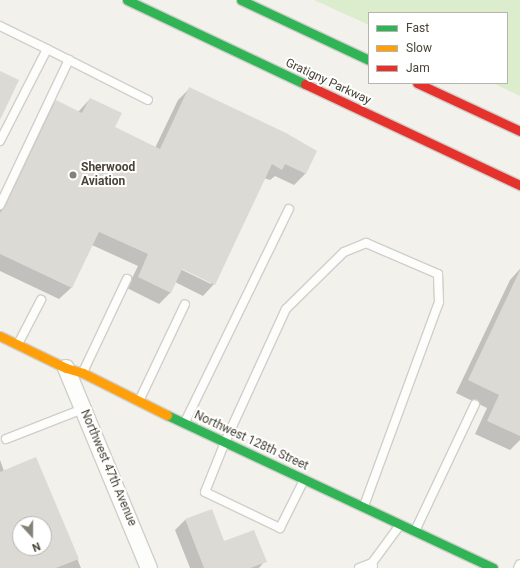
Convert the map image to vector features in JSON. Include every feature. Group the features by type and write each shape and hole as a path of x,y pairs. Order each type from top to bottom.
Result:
{"main road":[{"name":"Gratigny Parkway","path":"127,0 520,185"},
{"path":"241,0 368,60"},
{"path":"419,84 520,131"},
{"name":"Northwest 128th Street","path":"0,336 66,368 83,373 184,423 493,568"}],"street":[{"name":"Northwest 47th Avenue","path":"66,368 145,567"}],"lane":[{"path":"0,26 148,100"},
{"path":"0,141 47,49"},
{"path":"0,204 69,60"},
{"path":"184,423 289,209"},
{"path":"304,480 280,528 205,492 225,442 286,308 344,252 366,243 438,274 439,302 363,507"},
{"path":"83,373 127,279"},
{"path":"18,344 41,300"},
{"path":"139,401 185,304"},
{"path":"414,531 475,404"},
{"path":"6,439 83,409"},
{"path":"359,568 373,565 400,525"},
{"path":"518,568 520,564"}],"green space":[{"path":"314,0 520,0 520,96 495,84 508,84 508,12 368,12 368,25"}],"building":[{"path":"0,71 19,80 0,120"},
{"path":"189,87 286,133 317,151 306,174 285,164 282,170 272,164 215,285 182,269 171,293 138,277 148,254 99,232 72,288 0,254 0,213 5,207 56,100 82,113 90,98 122,113 115,127 160,149"},
{"path":"520,270 520,436 487,421 499,395 468,380"},
{"path":"36,457 79,559 56,568 0,568 0,472"},
{"path":"212,509 224,541 254,530 267,562 250,568 204,568 185,519"}],"traffic: fast":[{"path":"127,0 305,84"},
{"path":"241,0 368,60"},
{"path":"167,415 493,568"}],"traffic: slow":[{"path":"0,336 66,368 83,373 167,415"}],"traffic: jam":[{"path":"305,84 520,185"},
{"path":"419,84 520,131"}],"place":[{"name":"Sherwood Aviation","path":"73,175"}]}
